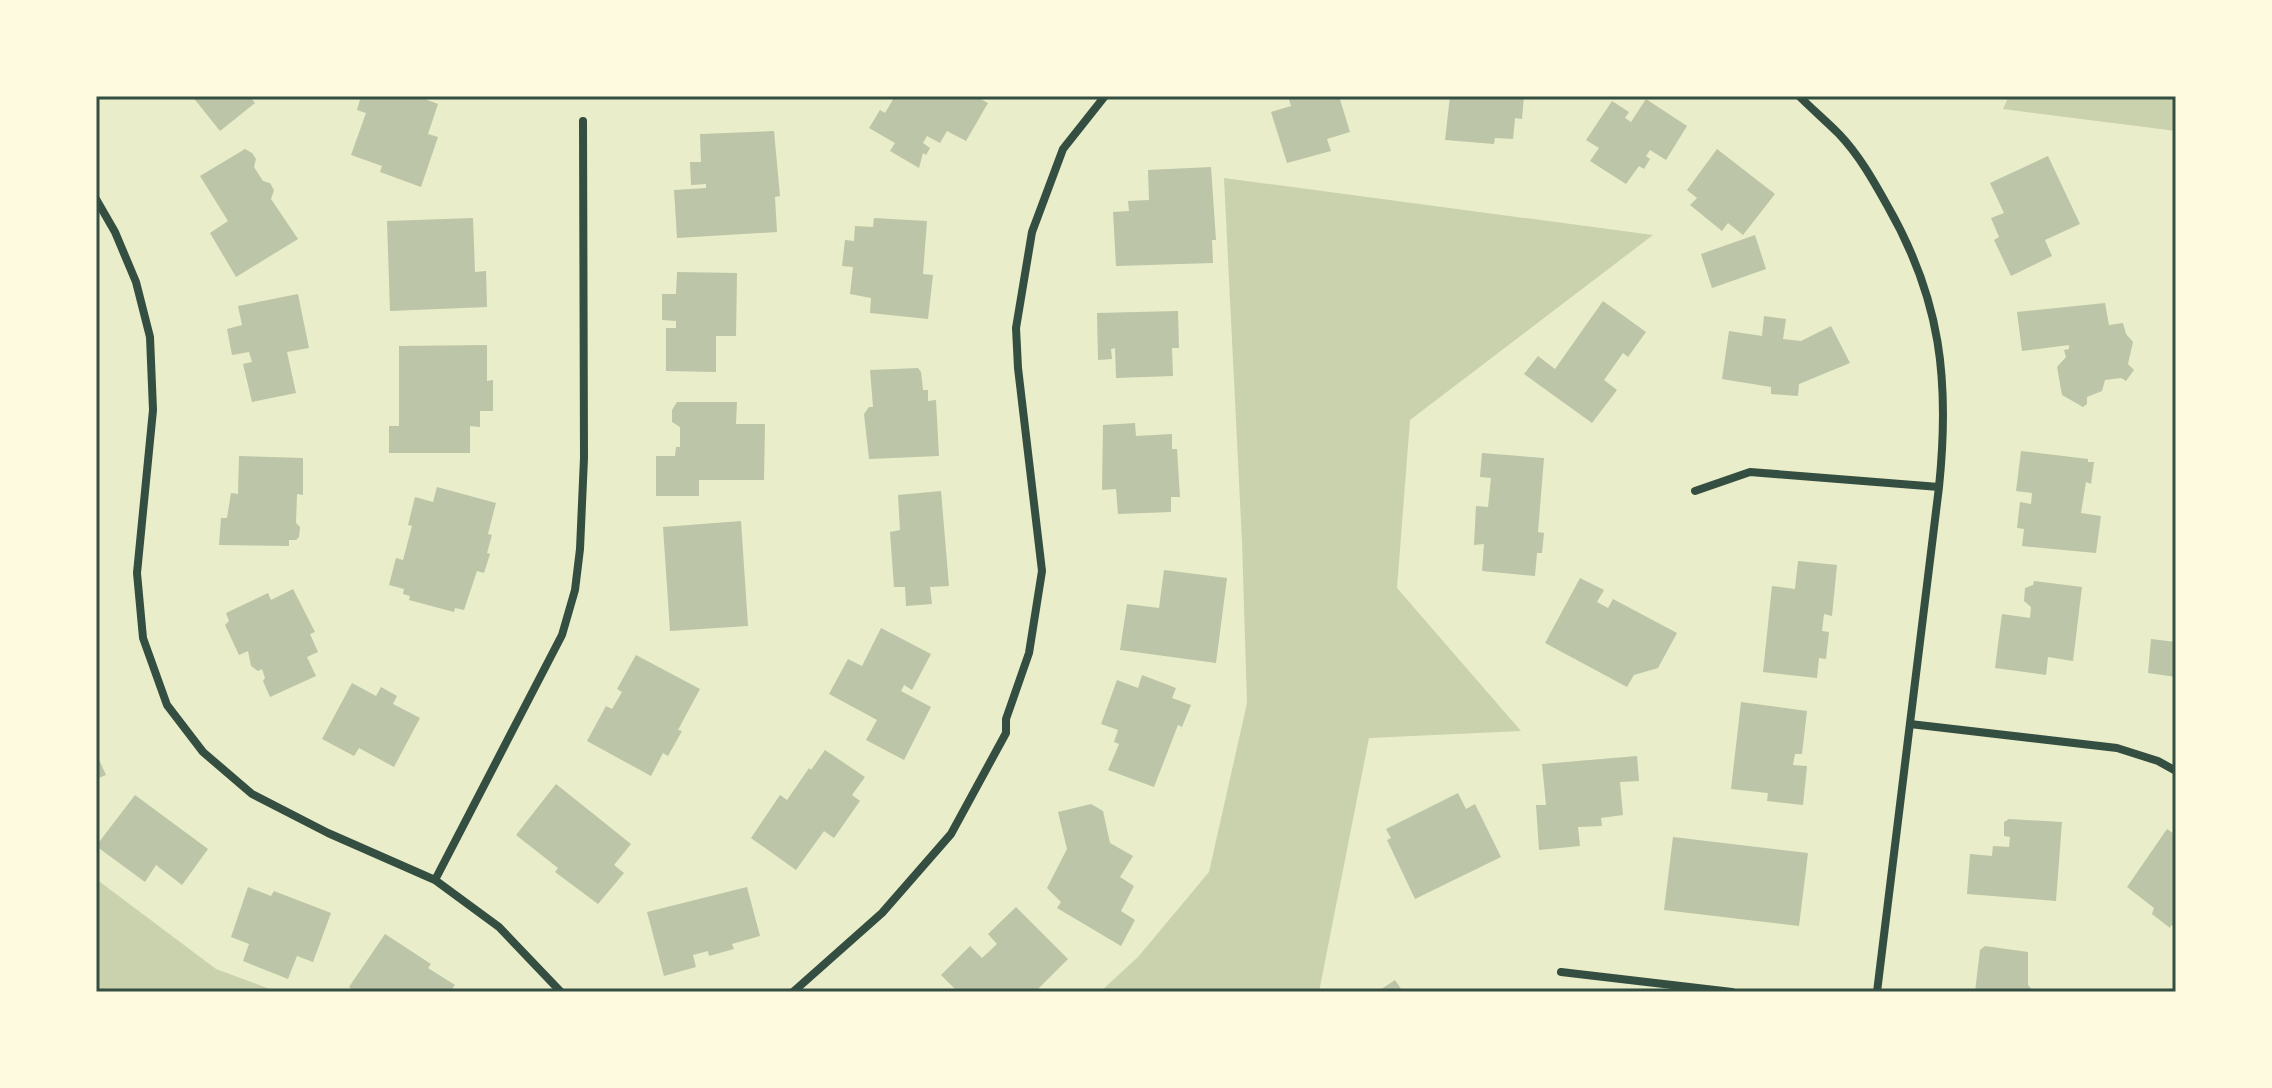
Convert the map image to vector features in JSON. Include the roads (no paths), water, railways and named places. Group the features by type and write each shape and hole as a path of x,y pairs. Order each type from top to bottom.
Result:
{"street":[{"path":"793,992 882,913 951,834 1006,733 1006,719 1029,653 1042,571 1016,328 1032,232 1063,149 1105,96"},
{"path":"1799,96 1841,136 1870,174 1910,245 1936,327 1944,381 1945,429 1939,487 1877,992"},
{"path":"435,880 562,635 575,590 584,458 583,121"},
{"path":"96,199 115,232 136,282 150,337 153,410 137,573 143,638 167,705 203,752 252,794 328,833 435,880 499,927 561,992"},
{"path":"1695,491 1750,472 1939,487"},
{"path":"1910,724 2117,748 2158,761 2176,771"},
{"path":"1561,972 1732,992"}]}
